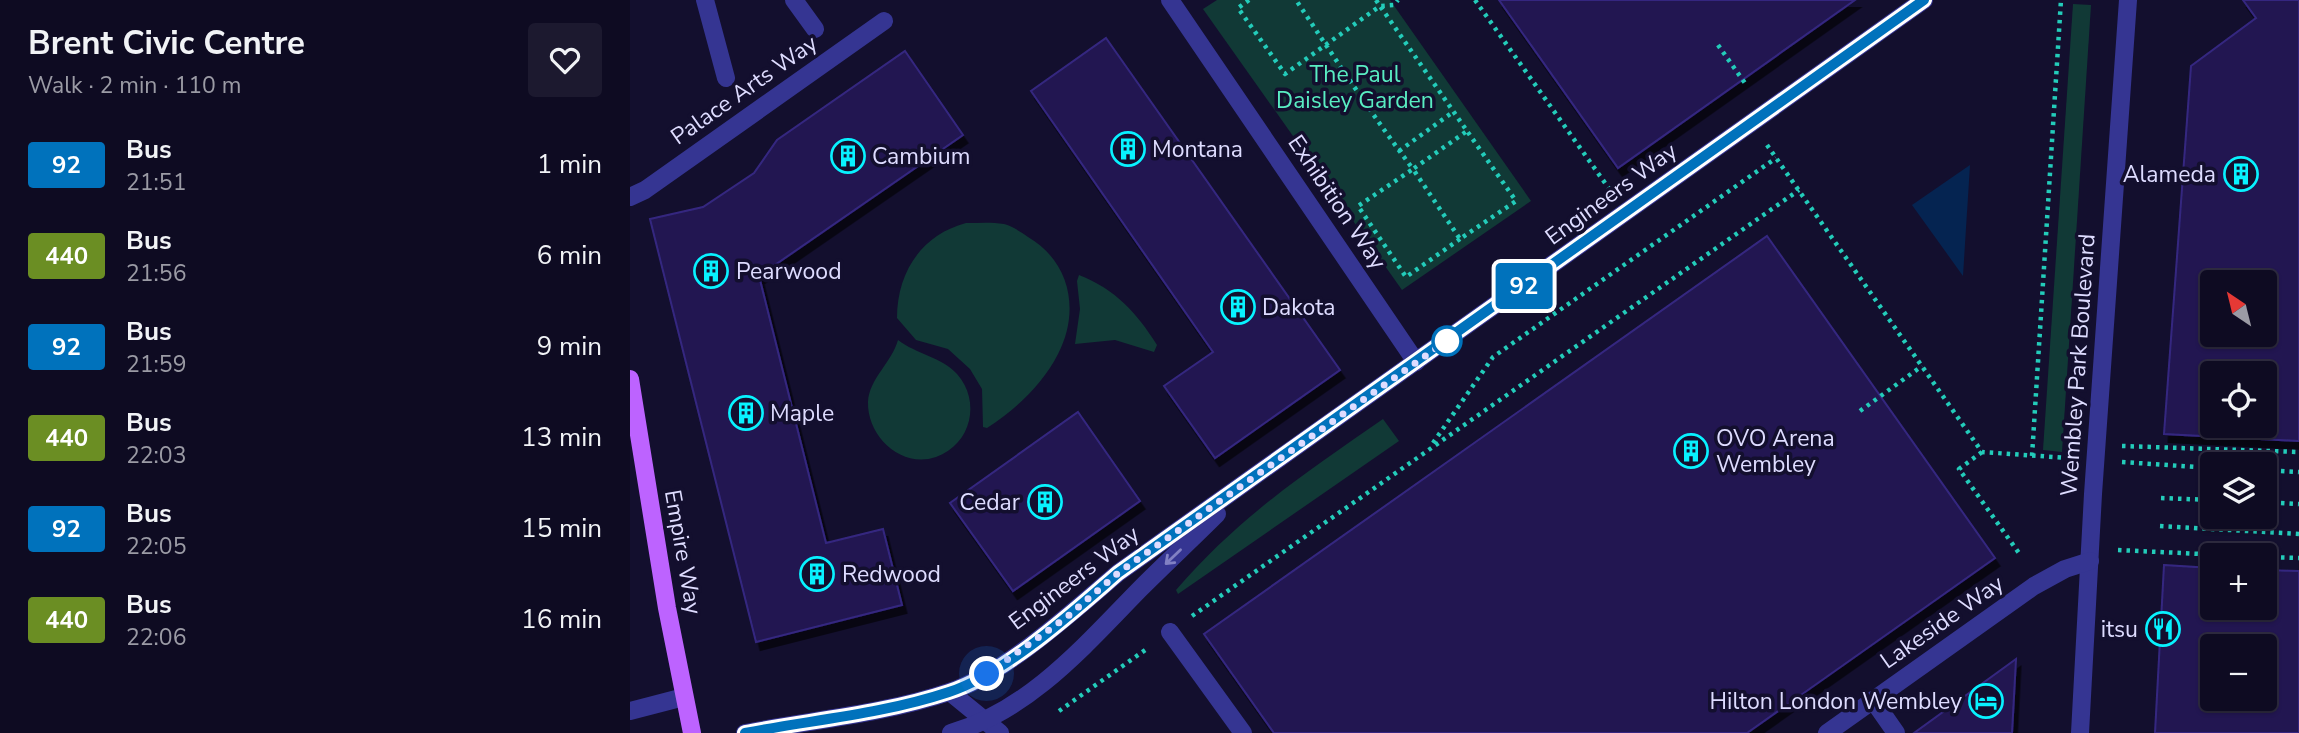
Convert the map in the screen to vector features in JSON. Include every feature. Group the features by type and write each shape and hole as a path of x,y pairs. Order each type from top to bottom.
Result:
{"main road":[{"name":"Empire Way","path":"630,379 692,733"}],"street":[{"path":"705,0 726,78"},
{"path":"794,0 815,29"},
{"name":"Exhibition Way","path":"1170,0 1416,362"},
{"name":"Engineers Way","path":"745,733 906,703 950,692 987,674 1067,617 1118,573 1627,214 1924,0"},
{"name":"Wembley Park Boulevard","path":"2080,733 2096,446 2128,0"},
{"name":"Palace Arts Way","path":"630,197 645,190 884,21"},
{"name":"Engineers Way","path":"951,733 985,719 1036,687 1090,643 1139,590 1258,475"},
{"name":"Lakeside Way","path":"1827,733 2035,586 2091,554"},
{"path":"1170,632 1242,733"},
{"path":"950,692 1000,733"},
{"path":"630,711 684,697"},
{"path":"1873,700 1896,733"}],"path":[{"path":"1249,0 1238,8 1285,74 1380,6 1394,5 1398,0"},
{"path":"1296,0 1460,239"},
{"path":"1376,0 1516,201 1406,277 1358,206 1467,131"},
{"path":"1475,0 1627,214"},
{"path":"2032,456 2061,0"},
{"path":"1718,46 1747,86"},
{"path":"1399,151 1454,112"},
{"path":"1764,141 1982,452"},
{"path":"1430,448 1493,357 1776,158"},
{"path":"1249,575 1799,190"},
{"path":"1860,411 1922,366"},
{"path":"2096,446 2299,452"},
{"path":"2019,455 1982,452 1959,469 2021,556"},
{"path":"2162,466 2200,468"},
{"path":"2277,471 2299,472"},
{"path":"2161,498 2200,500"},
{"path":"2277,503 2299,504"},
{"path":"2160,526 2299,534"},
{"path":"2091,554 2200,555"},
{"path":"2277,557 2299,558"},
{"path":"1059,711 1137,656"}],"green space":[{"name":"The Paul Daisley Garden","path":"1217,0 1390,0 1531,201 1402,290 1203,9"},
{"path":"2073,4 2091,5 2062,452 2043,450"},
{"path":"966,223 1007,225 1043,247 1062,274 1070,305 1065,338 1045,376 1027,396 987,428 983,427 982,389 970,369 948,349 916,340 897,318 901,286 915,258 924,246 936,237"},
{"path":"1079,275 1104,287 1133,312 1157,345 1154,352 1115,340 1075,344 1080,309 1077,281"},
{"path":"898,340 951,368 969,397 969,421 965,432 948,451 936,457 910,458 899,454 880,438 869,415 868,402 872,386"},
{"path":"1383,419 1399,441 1178,594 1176,590 1200,564 1249,518"}],"water":[{"path":"1970,165 1963,276 1912,205"}],"building":[{"path":"1499,0 1855,0 1618,168"},
{"name":"Alameda","path":"2243,0 2299,0 2299,441 2241,438 2277,438 2277,361 2200,361 2200,436 2164,434 2191,66 2256,18"},
{"path":"1106,38 1340,370 1215,458 1164,386 1213,352 1031,91"},
{"path":"905,51 963,135 759,276 826,543 883,529 902,605 756,642 650,219 703,207 754,173 777,140"},
{"name":"OVO Arena Wembley","path":"1767,236 1995,558 1747,733 1274,733 1204,634"},
{"name":"Cedar","path":"1078,412 1140,501 1013,591 950,503"},
{"path":"2164,565 2200,567 2200,620 2277,620 2277,570 2299,571 2299,733 2155,733"},
{"name":"Hilton London Wembley","path":"2016,659 2012,733 1914,733"}],"bus line":[{"name":"92","path":"745,733 906,703 950,692 987,674 1067,617 1118,573 1627,214 1924,0"}],"place":[{"name":"Montana","path":"1128,149"},
{"name":"Cambium","path":"848,156"},
{"name":"Alameda","path":"2241,174"},
{"name":"Pearwood","path":"711,271"},
{"name":"Dakota","path":"1238,307"},
{"name":"Maple","path":"746,413"},
{"name":"OVO Arena Wembley","path":"1691,451"},
{"name":"Cedar","path":"1045,502"},
{"name":"Redwood","path":"817,574"},
{"name":"itsu","path":"2163,629"},
{"name":"Hilton London Wembley","path":"1986,701"}],"route":[{"path":"987,674 1067,617 1118,573 1455,335 1447,341"}]}
